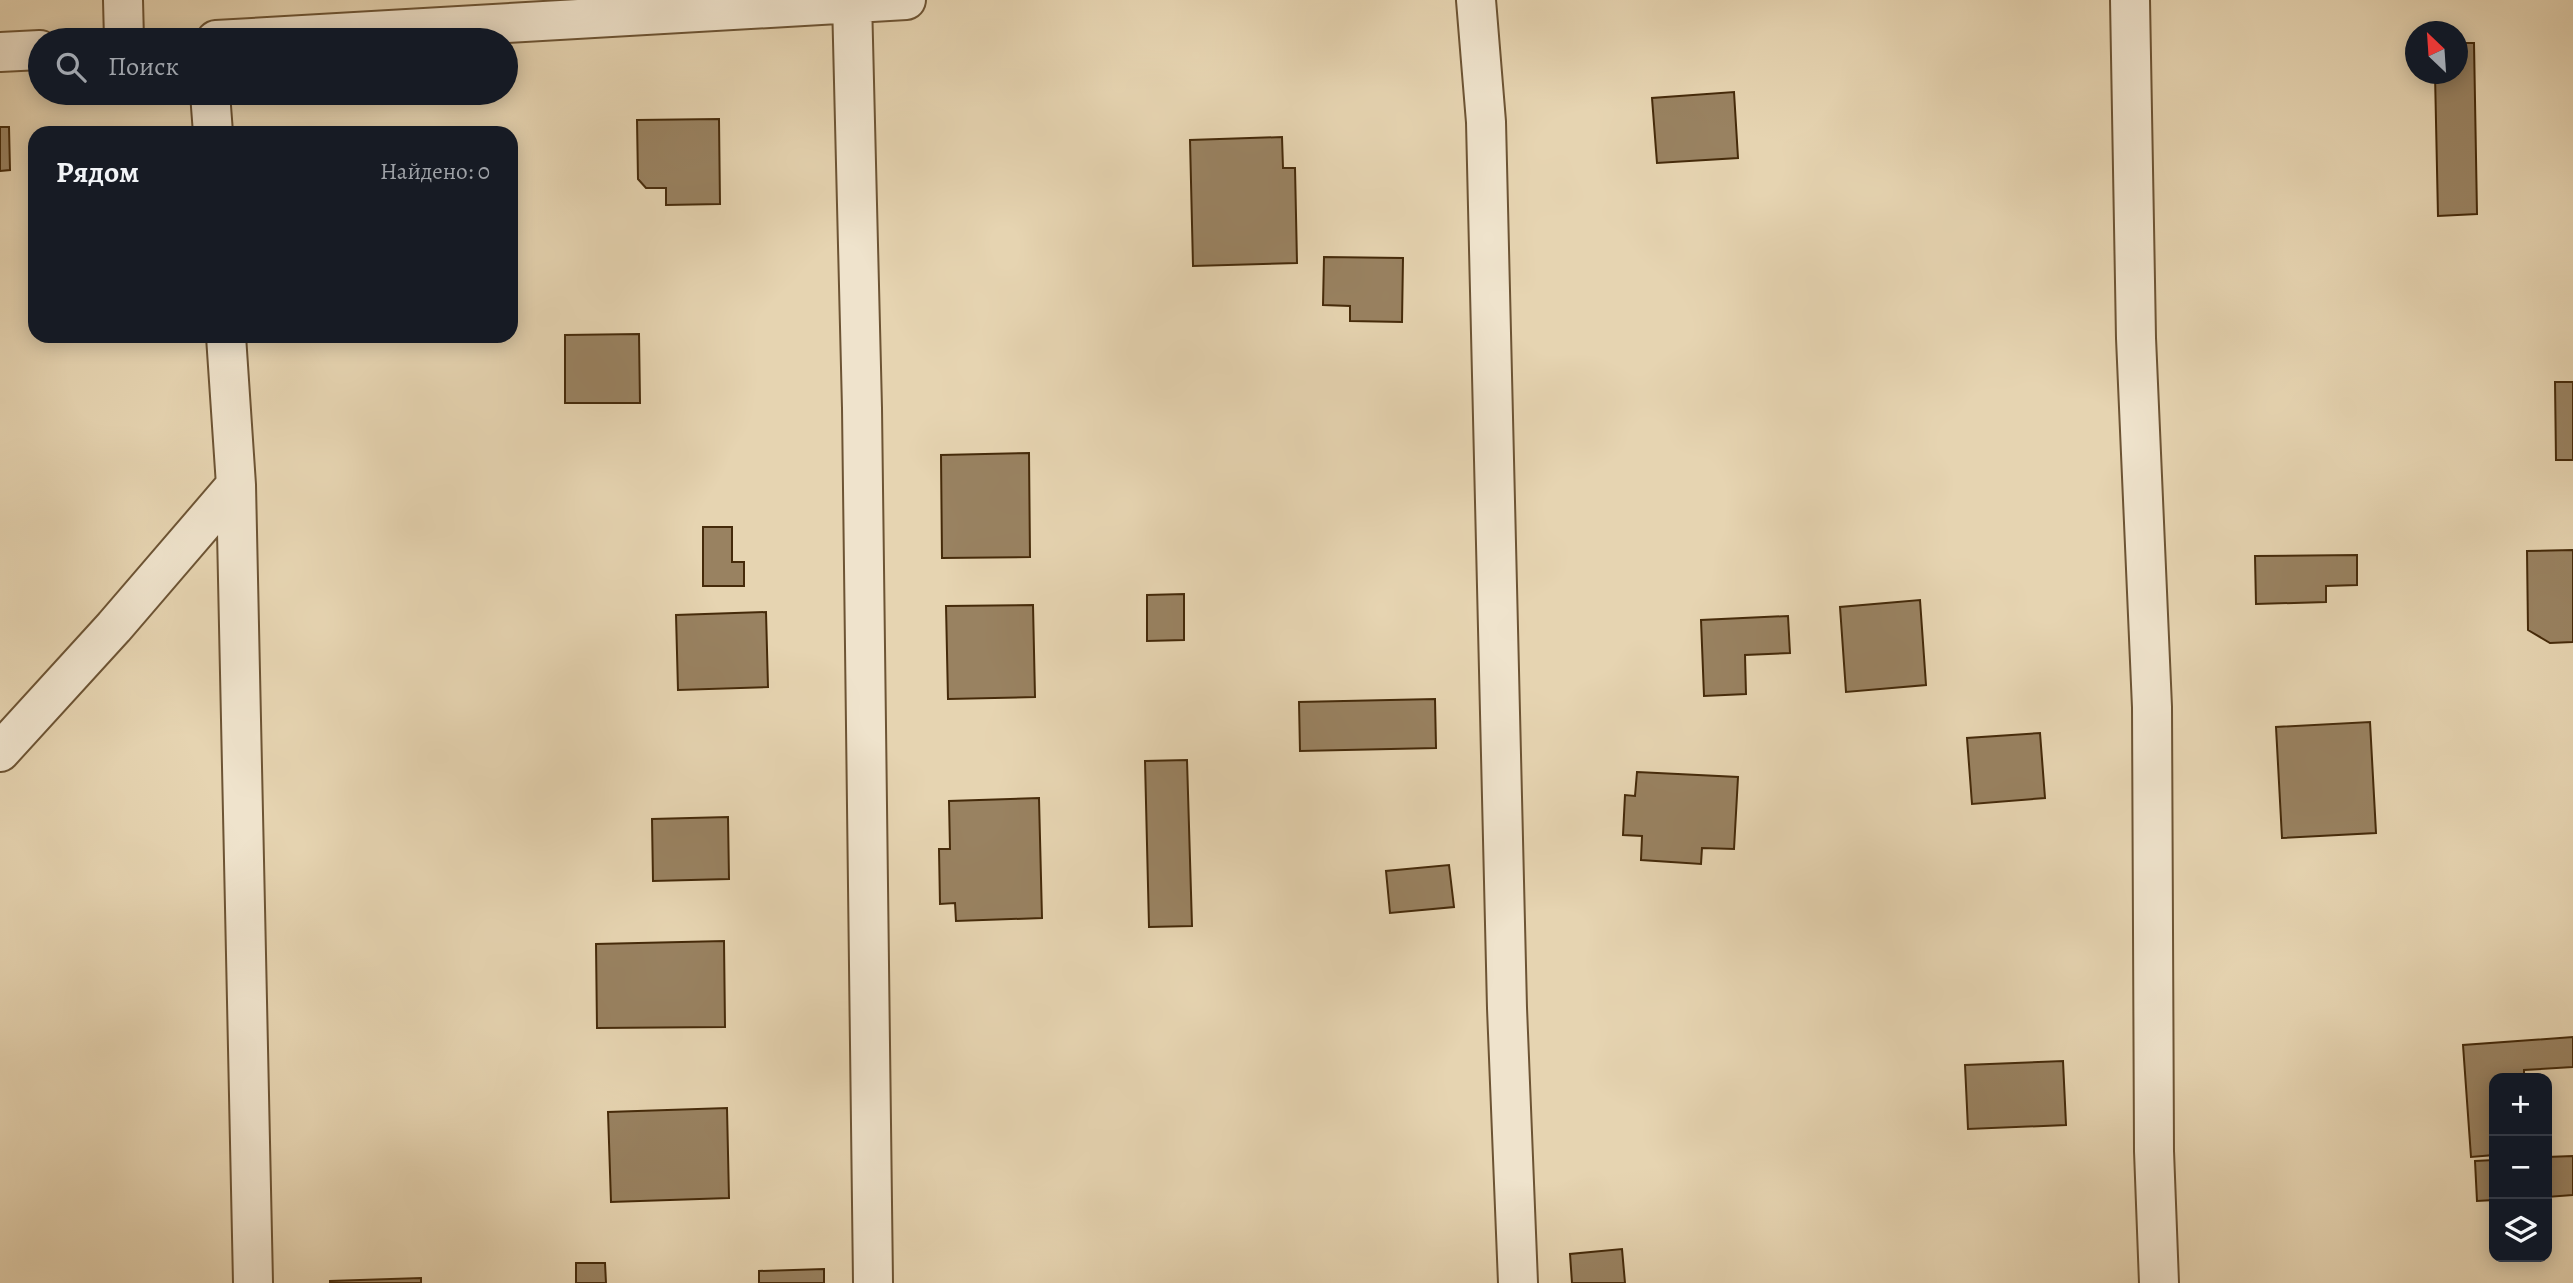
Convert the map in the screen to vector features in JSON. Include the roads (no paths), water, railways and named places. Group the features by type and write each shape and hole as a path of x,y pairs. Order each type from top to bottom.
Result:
{"street":[{"path":"122,0 123,28"},
{"path":"417,28 906,0"},
{"path":"1476,0 1486,122 1507,1008 1518,1283"},
{"path":"2130,0 2136,338 2152,706 2154,1151 2160,1283"},
{"path":"852,2 862,408 873,1283"},
{"path":"0,52 28,51"},
{"path":"211,105 212,126"},
{"path":"226,343 236,485 253,1283"},
{"path":"0,752 114,627 236,485"}]}
